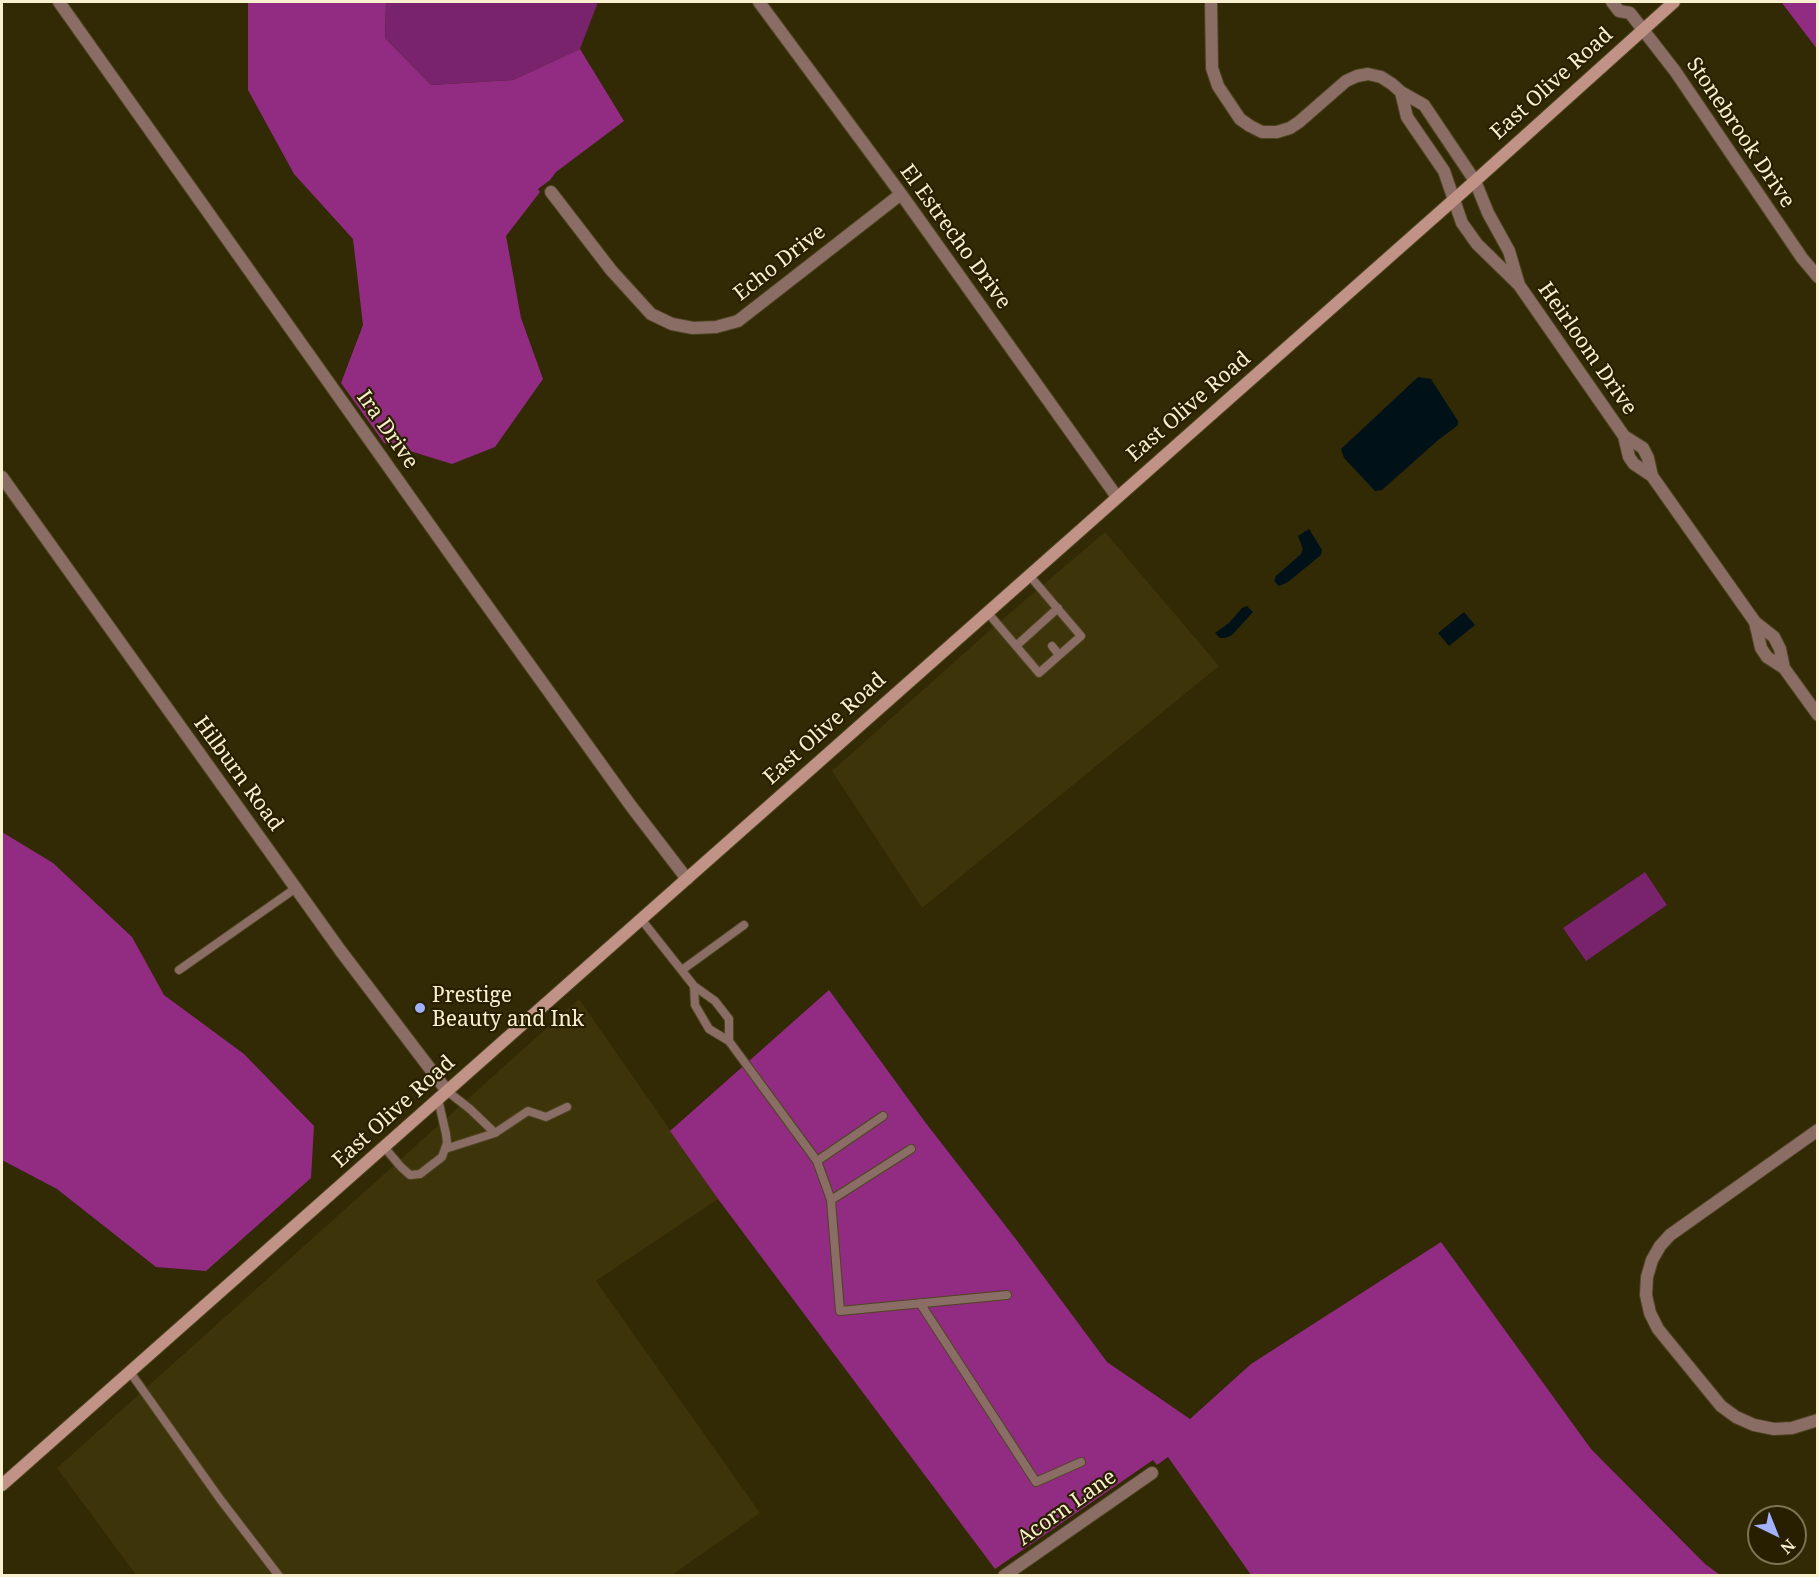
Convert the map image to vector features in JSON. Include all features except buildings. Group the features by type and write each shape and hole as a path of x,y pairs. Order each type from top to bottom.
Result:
{"street":[{"name":"Ira Drive","path":"58,2 468,579 631,806 687,879"},
{"name":"El Estrecho Drive","path":"759,2 1118,497"},
{"name":"Heirloom Drive","path":"1211,2 1212,68 1218,86 1240,118 1262,132 1277,132 1299,123 1346,81 1357,76 1381,77 1401,93 1424,105 1475,181 1488,213 1509,251 1519,285"},
{"name":"Stonebrook Drive","path":"1612,2 1619,11 1631,7 1642,30 1676,71 1795,248 1818,277"},
{"name":"East Olive Road","path":"2,1485 1475,181 1674,2"},
{"name":"Heirloom Drive","path":"1401,93 1407,117 1444,171 1462,223 1477,244 1519,285 1624,436 1629,457 1634,464 1652,476 1755,622 1761,648 1767,657 1784,668 1818,715"},
{"name":"Echo Drive","path":"551,192 611,270 651,314 672,324 693,328 716,327 738,321 901,195"},
{"name":"Hilburn Road","path":"2,477 443,1095"},
{"path":"1818,1130 1670,1235 1652,1260 1647,1277 1646,1294 1650,1313 1658,1329 1721,1406 1736,1417 1754,1425 1774,1429 1792,1428 1818,1420"},
{"name":"Acorn Lane","path":"1004,1575 1152,1473"}],"lane":[{"path":"987,613 1039,673 1081,636 1029,575"},
{"path":"1016,646 1058,608"},
{"path":"1036,628 1042,635"},
{"path":"1052,646 1059,655"},
{"path":"180,969 296,888"},
{"path":"641,919 694,986 715,1001 729,1019 729,1041"},
{"path":"682,970 744,925"},
{"path":"694,986 695,1005 709,1029 729,1041 817,1161 831,1200 840,1311 1007,1295"},
{"path":"443,1095 471,1109 495,1133"},
{"path":"384,1147 406,1172 415,1176 442,1157 446,1134 443,1095"},
{"path":"445,1149 495,1133 528,1111 546,1117 567,1107"},
{"path":"817,1161 883,1116"},
{"path":"831,1200 911,1149"},
{"path":"920,1303 1036,1482 1081,1462"},
{"path":"130,1372 220,1499 279,1575"}],"shaded area":[{"path":"248,2 386,2 385,38 431,85 513,80 580,49 624,121 556,172 538,189 540,192 506,236 521,318 543,379 495,447 452,464 384,443 341,383 363,325 353,239 294,174 248,90"},
{"path":"386,2 598,2 580,49 513,80 431,85 385,38"},
{"path":"1817,2 1817,49 1782,3"},
{"path":"1418,377 1431,379 1458,421 1458,425 1382,490 1375,491 1344,458 1341,449"},
{"path":"1309,529 1322,550 1321,555 1288,582 1279,586 1274,581 1276,576 1301,554 1303,549 1298,536"},
{"path":"1105,532 1219,666 922,908 832,771 989,631"},
{"path":"1247,606 1253,612 1232,635 1220,638 1215,633 1229,623 1242,608"},
{"path":"1464,612 1475,625 1449,646 1438,633"},
{"path":"2,832 53,863 132,937 164,995 244,1054 314,1126 311,1178 206,1271 156,1267 57,1189 2,1160"},
{"path":"1645,872 1667,905 1586,961 1563,928"},
{"path":"829,990 925,1122 1107,1362 1190,1419 1251,1364 1441,1242 1591,1449 1705,1564 1720,1575 1251,1575 1168,1457 1157,1465 1153,1460 995,1569 718,1199 670,1131"},
{"path":"579,999 718,1199 596,1281 760,1513 672,1575 136,1575 57,1468"}],"place":[{"name":"Prestige Beauty and Ink","path":"420,1008"}]}
